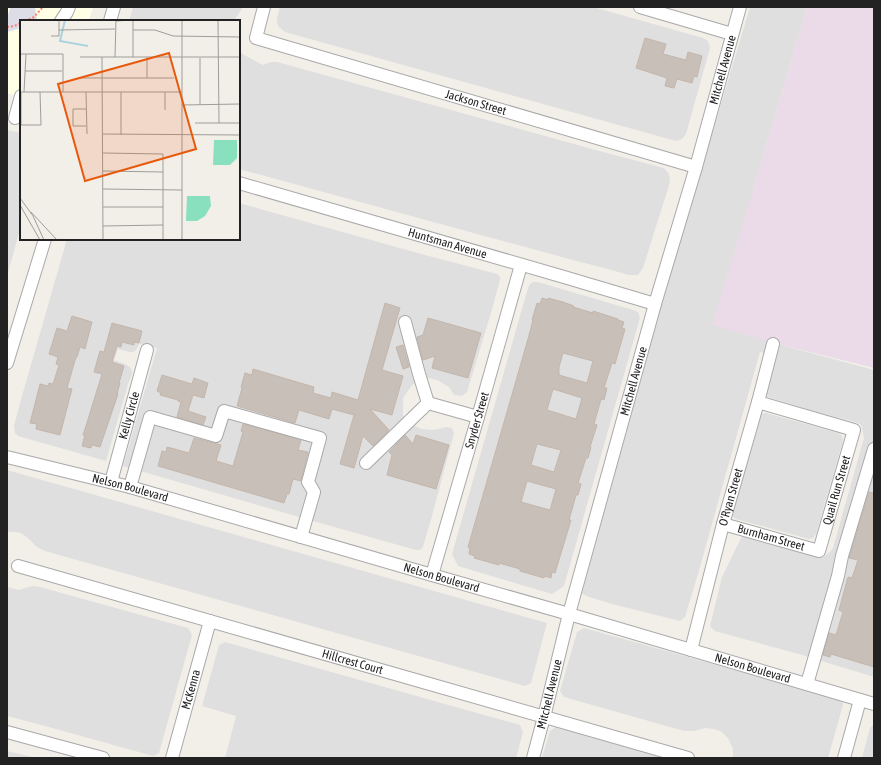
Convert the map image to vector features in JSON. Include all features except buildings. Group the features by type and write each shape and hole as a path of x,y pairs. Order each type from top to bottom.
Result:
{"street":[{"path":"62,20 70,7"},
{"path":"110,20 114,7"},
{"name":"Jackson Street","path":"264,7 256,38 696,167"},
{"path":"640,7 732,34"},
{"name":"Mitchell Avenue","path":"533,758 569,614 655,304 696,167 740,7"},
{"path":"14,118 20,99"},
{"name":"Huntsman Avenue","path":"240,183 655,304"},
{"path":"8,358 45,240"},
{"name":"Snyder Street","path":"432,575 521,265"},
{"path":"405,322 428,403"},
{"name":"O'Ryan Street","path":"691,650 723,524 773,344"},
{"name":"Kelly Circle","path":"111,482 147,350"},
{"name":"Quail Run Street","path":"758,402 854,430 819,551"},
{"path":"428,403 478,418"},
{"path":"366,463 428,403"},
{"path":"130,487 150,417 216,436 224,410 320,438 308,482 314,492 301,537"},
{"path":"807,684 838,576 842,556 874,449"},
{"name":"Nelson Boulevard","path":"7,457 130,487 874,704"},
{"name":"Burnham Street","path":"723,524 819,551"},
{"name":"Hillcrest Court","path":"18,566 688,758"},
{"name":"McKenna","path":"172,758 210,621"},
{"path":"844,758 860,700"},
{"path":"7,732 103,758"}],"path":[{"path":"27,20 34,17 43,7"},
{"path":"7,27 20,23"}],"shaded area":[{"path":"7,7 93,7 89,20 20,20 20,97 7,93"},
{"path":"7,7 35,7 37,20 20,20 20,28 7,32 7,19 10,8"},
{"path":"133,7 243,7 235,20 129,20"},
{"path":"280,7 593,7 703,38 707,40 710,48 686,134 682,139 676,141 285,32 277,23"},
{"path":"750,7 807,7 752,194 778,344 874,370 874,677 715,631 710,626 722,577 741,538 744,536 817,556 826,555 830,552 833,548 864,438 860,424 765,396 774,355 760,352 685,617 680,621 612,604 586,596 582,593 659,311"},
{"path":"807,7 874,7 874,368 778,344 712,325"},
{"path":"240,51 244,55 263,65 271,62 277,62 664,168 669,174 670,182 643,268 638,275 629,275 240,169"},
{"path":"7,130 20,133 20,230 7,276"},
{"path":"240,203 497,274 500,277 491,313 467,392 462,396 454,395 449,387 437,380 428,378 420,379 412,385 403,398 403,416 410,423 421,429 434,430 446,427 452,428 454,433 423,547 420,550 313,521 123,466 157,348 139,344 133,352 118,349 114,360 130,367 132,374 106,461 18,436 15,433 14,426 67,240 240,240"},
{"path":"533,282 538,282 633,310 638,312 640,318 564,586 552,594 458,566 452,554 528,288"},
{"path":"766,413 838,433 842,436 843,441 816,534 813,538 809,539 733,517 732,514 759,416"},
{"path":"7,470 547,623 531,683 525,686 45,551 37,547 21,533 7,532"},
{"path":"32,586 188,628 192,635 159,753 153,756 7,716 7,587 19,590"},
{"path":"584,628 842,700 843,705 828,758 733,758 733,749 728,738 722,732 714,729 705,728 694,731 684,731 564,697 560,691 577,632"},
{"path":"225,642 520,725 523,732 516,758 225,758 236,716 202,706 219,645"},
{"path":"873,725 874,758 862,758 870,728"},
{"path":"556,727 667,758 542,758 550,731"},
{"path":"7,751 37,758 7,758"}]}
